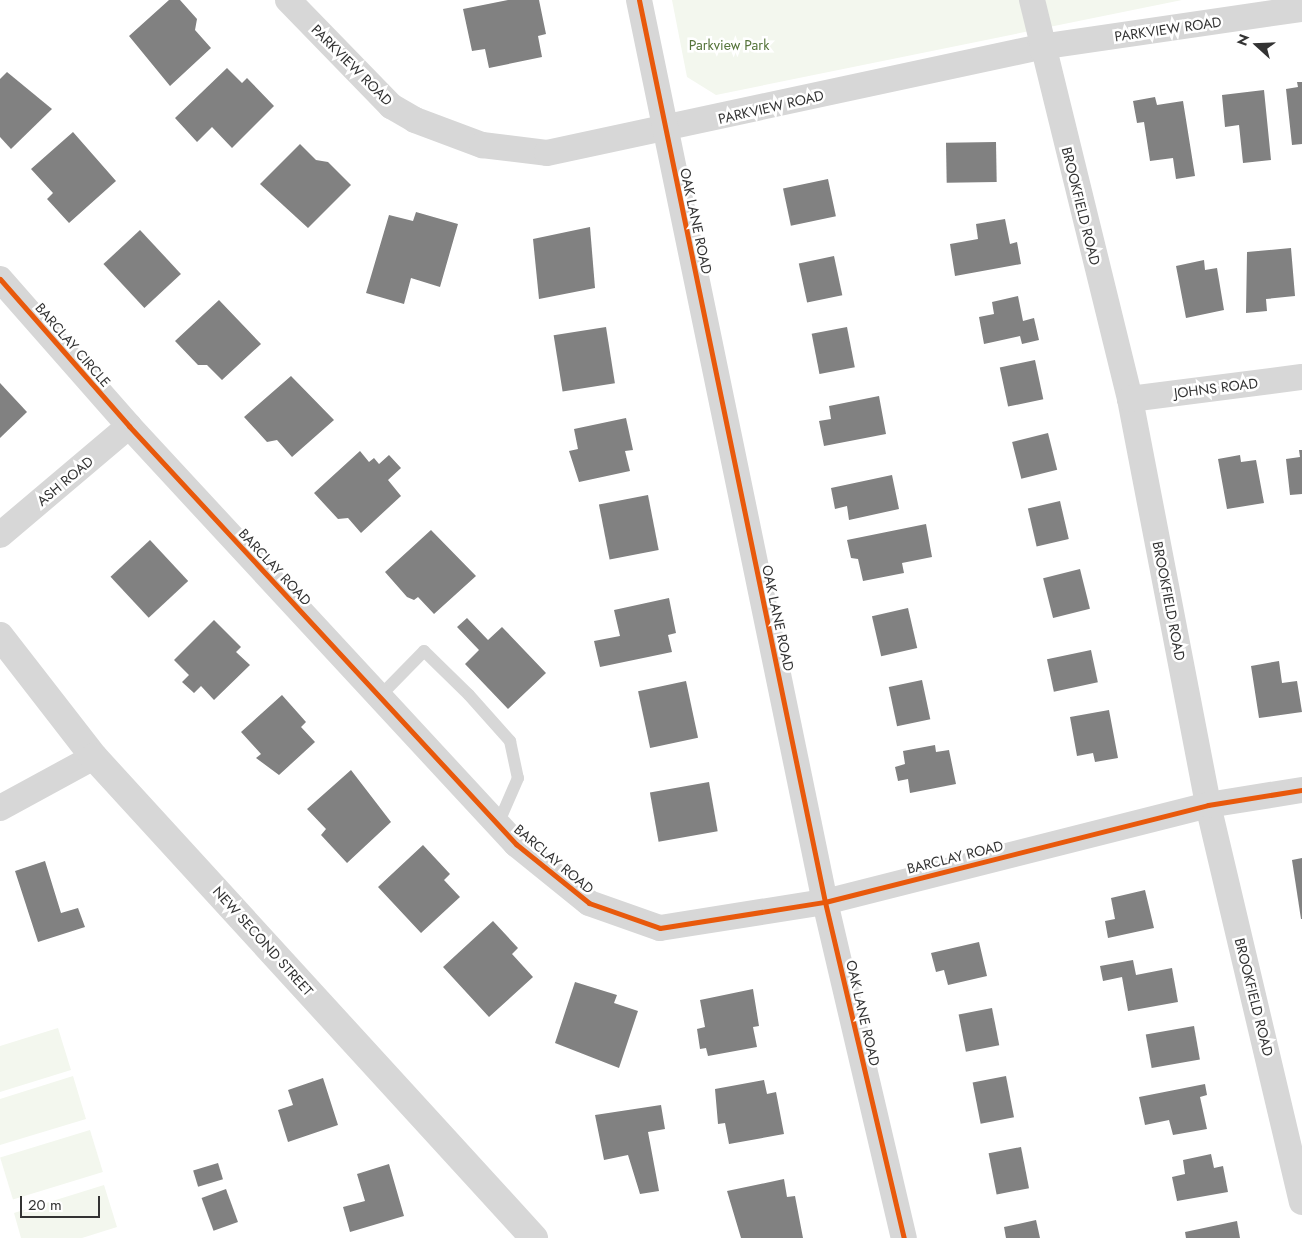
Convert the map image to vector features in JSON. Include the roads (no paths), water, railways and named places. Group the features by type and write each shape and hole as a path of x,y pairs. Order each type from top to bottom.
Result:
{"street":[{"name":"PARKVIEW ROAD","path":"288,0 391,106 415,120 482,145 547,153 665,131 1040,47 1302,9"},
{"name":"OAK LANE ROAD","path":"639,0 825,902 904,1238"},
{"name":"BROOKFIELD ROAD","path":"1032,0 1040,47 1130,399 1208,805 1295,1135 1302,1202"},
{"name":"BARCLAY CIRCLE","path":"0,279 129,426"},
{"name":"JOHNS ROAD","path":"1130,399 1302,377"},
{"name":"BARCLAY ROAD","path":"129,426 498,824 589,904 660,928 825,902 1208,805 1302,790"},
{"name":"ASH ROAD","path":"0,535 129,426"},
{"name":"NEW SECOND STREET","path":"0,636 94,757 534,1238"},
{"path":"0,808 94,757"}],"lane":[{"path":"380,696 424,650 469,695 510,741 518,778 498,824"}],"park label":[{"name":"Parkview Park","path":"729,45"}]}
